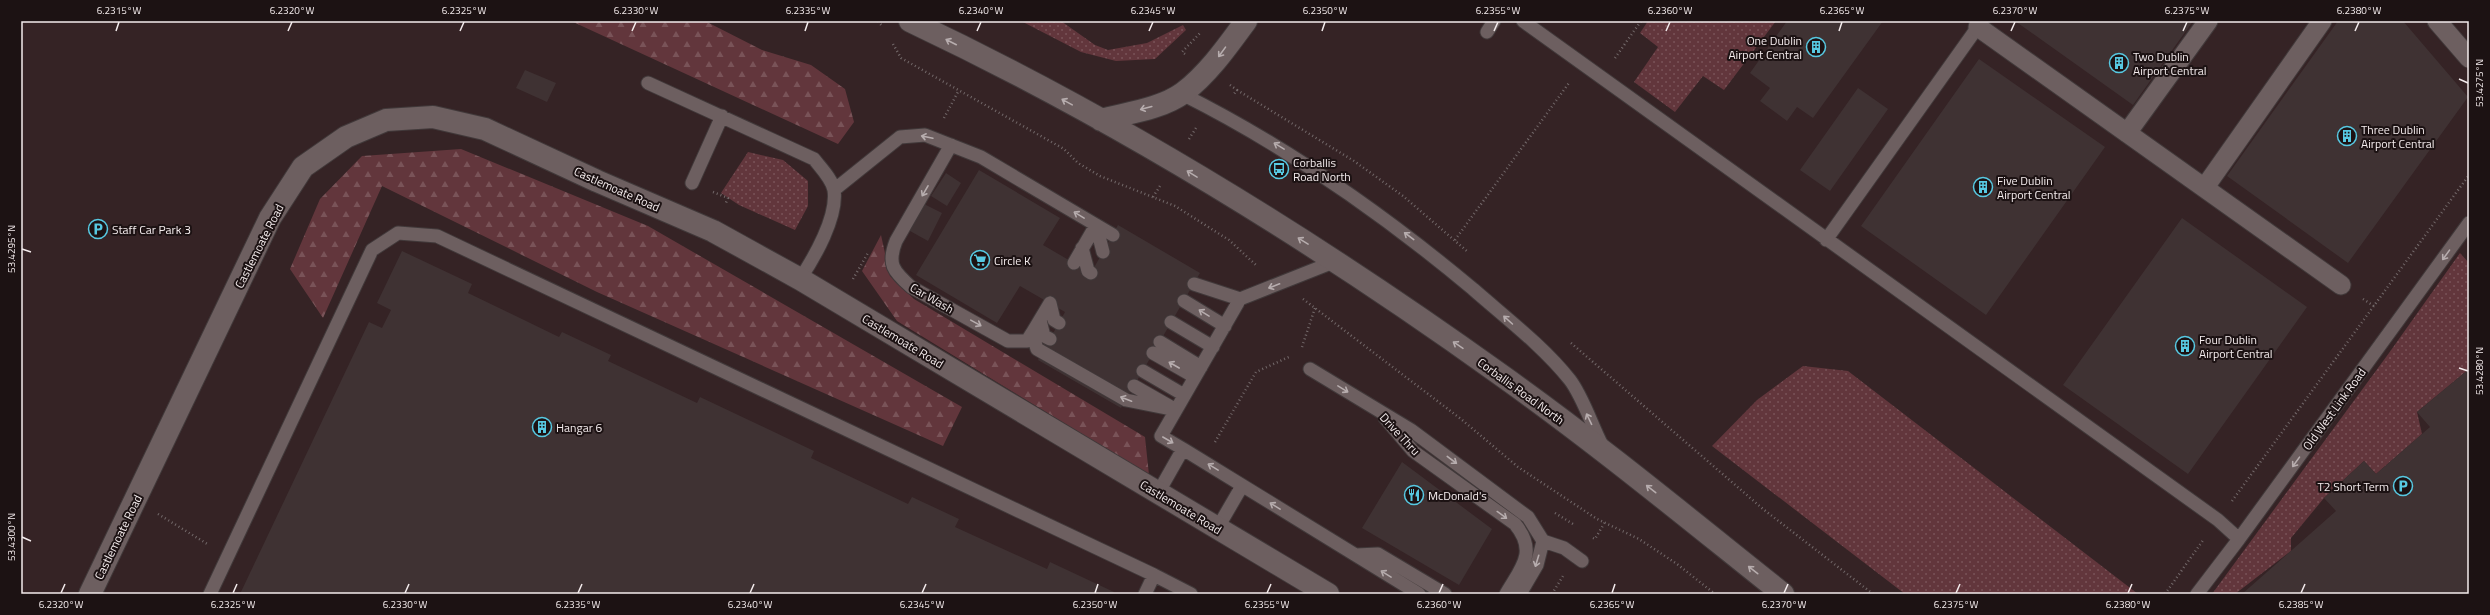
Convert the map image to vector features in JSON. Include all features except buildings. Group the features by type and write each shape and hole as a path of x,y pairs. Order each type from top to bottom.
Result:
{"street":[{"path":"1101,120 1157,105 1182,94 1216,61 1246,21"},
{"path":"2127,133 2208,21"},
{"path":"2205,187 2322,21"},
{"path":"2437,21 2469,58"},
{"name":"Corballis Road North","path":"917,23 1101,120 1336,262 1502,375 1606,454 1783,594"},
{"path":"1980,24 2127,133 2341,284"},
{"name":"Castlemoate Road","path":"90,594 270,218 303,167 346,137 386,120 433,117 485,129 597,181 714,232 800,279 1158,493 1217,530 1328,594"}],"lane":[{"path":"1487,32 1494,21"},
{"path":"1523,21 2218,520 2239,539"},
{"path":"1826,240 1980,24"},
{"path":"648,82 814,159 828,177 834,190 833,204 819,248 800,279"},
{"path":"1182,94 1236,120 1304,161 1358,198 1417,242 1549,357 1571,382 1606,454"},
{"path":"692,183 722,116"},
{"path":"834,190 900,137 925,135 981,157 1113,235"},
{"name":"Car Wash","path":"951,145 896,241 891,254 892,265 898,275 911,287 1008,341 1027,342 1032,333"},
{"name":"Old West Link Road","path":"2197,594 2239,539 2469,223"},
{"path":"1074,263 1096,225"},
{"path":"1096,225 1103,252"},
{"path":"210,594 372,250 398,233 437,236 1154,575 1191,594"},
{"path":"1082,248 1088,271 1091,273"},
{"path":"1194,284 1240,299 1336,262"},
{"path":"1240,299 1161,436 1419,594"},
{"path":"1184,301 1225,326"},
{"path":"1059,323 1054,320 1050,303 1032,333 1037,349 1126,400 1176,410"},
{"path":"1040,320 1044,336 1050,339"},
{"path":"1172,322 1212,347"},
{"path":"1157,348 1198,372"},
{"path":"1310,369 1411,430 1528,518 1543,541 1564,548 1582,561"},
{"path":"1143,372 1184,395"},
{"path":"1134,386 1176,410"},
{"name":"Drive Thru","path":"1377,409 1413,450 1515,524 1524,535 1528,550 1526,561 1506,594"},
{"path":"1158,493 1183,449"},
{"path":"1217,530 1242,486"},
{"path":"1520,594 1537,565 1543,541"},
{"path":"1356,555 1378,554 1445,594"},
{"path":"1145,594 1154,575"}],"path":[{"path":"878,21 882,27"},
{"path":"1612,61 1641,21"},
{"path":"890,40 901,58 1064,149 1078,163 1100,176 1175,206 1229,240 1254,263 1281,284 1461,419 1518,468 1597,519 1639,539 1677,564 1715,594"},
{"path":"1455,240 1570,82"},
{"path":"2239,491 2469,175"},
{"path":"1153,197 1157,191"},
{"path":"1298,350 1303,345 1315,308"},
{"path":"1203,462 1256,372 1294,355"},
{"path":"168,519 228,557"},
{"path":"2165,594 2203,541"}],"shaded area":[{"path":"21,21 2469,21 2469,594 21,594"}],"green space":[{"path":"571,21 705,21 762,50 811,65 845,89 854,122 838,144"},
{"path":"1021,21 1061,21 1095,45 1108,50 1147,43 1183,25 1186,30 1155,59 1116,61 1081,52"},
{"path":"1648,21 1776,21 1724,90 1703,76 1675,112 1634,82 1658,47 1640,33"},
{"path":"461,149 648,226 962,407 943,446 597,292 382,186 323,318 290,269 320,199 362,156"},
{"path":"748,152 783,160 808,181 808,206 795,230 739,205 721,193"},
{"path":"881,235 890,276 914,299 1145,437 1149,475 897,321 862,271"},
{"path":"2460,253 2469,263 2469,369 2417,412 2422,434 2376,474 2364,461 2324,498 2291,538 2291,551 2235,594 2212,594 2389,353"},
{"path":"1803,366 1848,371 2138,594 1905,594 1712,446 1757,400"}],"place":[{"name":"One Dublin Airport Central","path":"1816,47"},
{"name":"Two Dublin Airport Central","path":"2119,63"},
{"name":"Three Dublin Airport Central","path":"2347,136"},
{"name":"Corballis Road North","path":"1279,169"},
{"name":"Five Dublin Airport Central","path":"1983,187"},
{"name":"Staff Car Park 3","path":"98,229"},
{"name":"Circle K","path":"980,260"},
{"name":"Four Dublin Airport Central","path":"2185,346"},
{"name":"Hangar 6","path":"542,427"},
{"name":"T2 Short Term","path":"2403,486"},
{"name":"McDonald's","path":"1414,495"}]}
